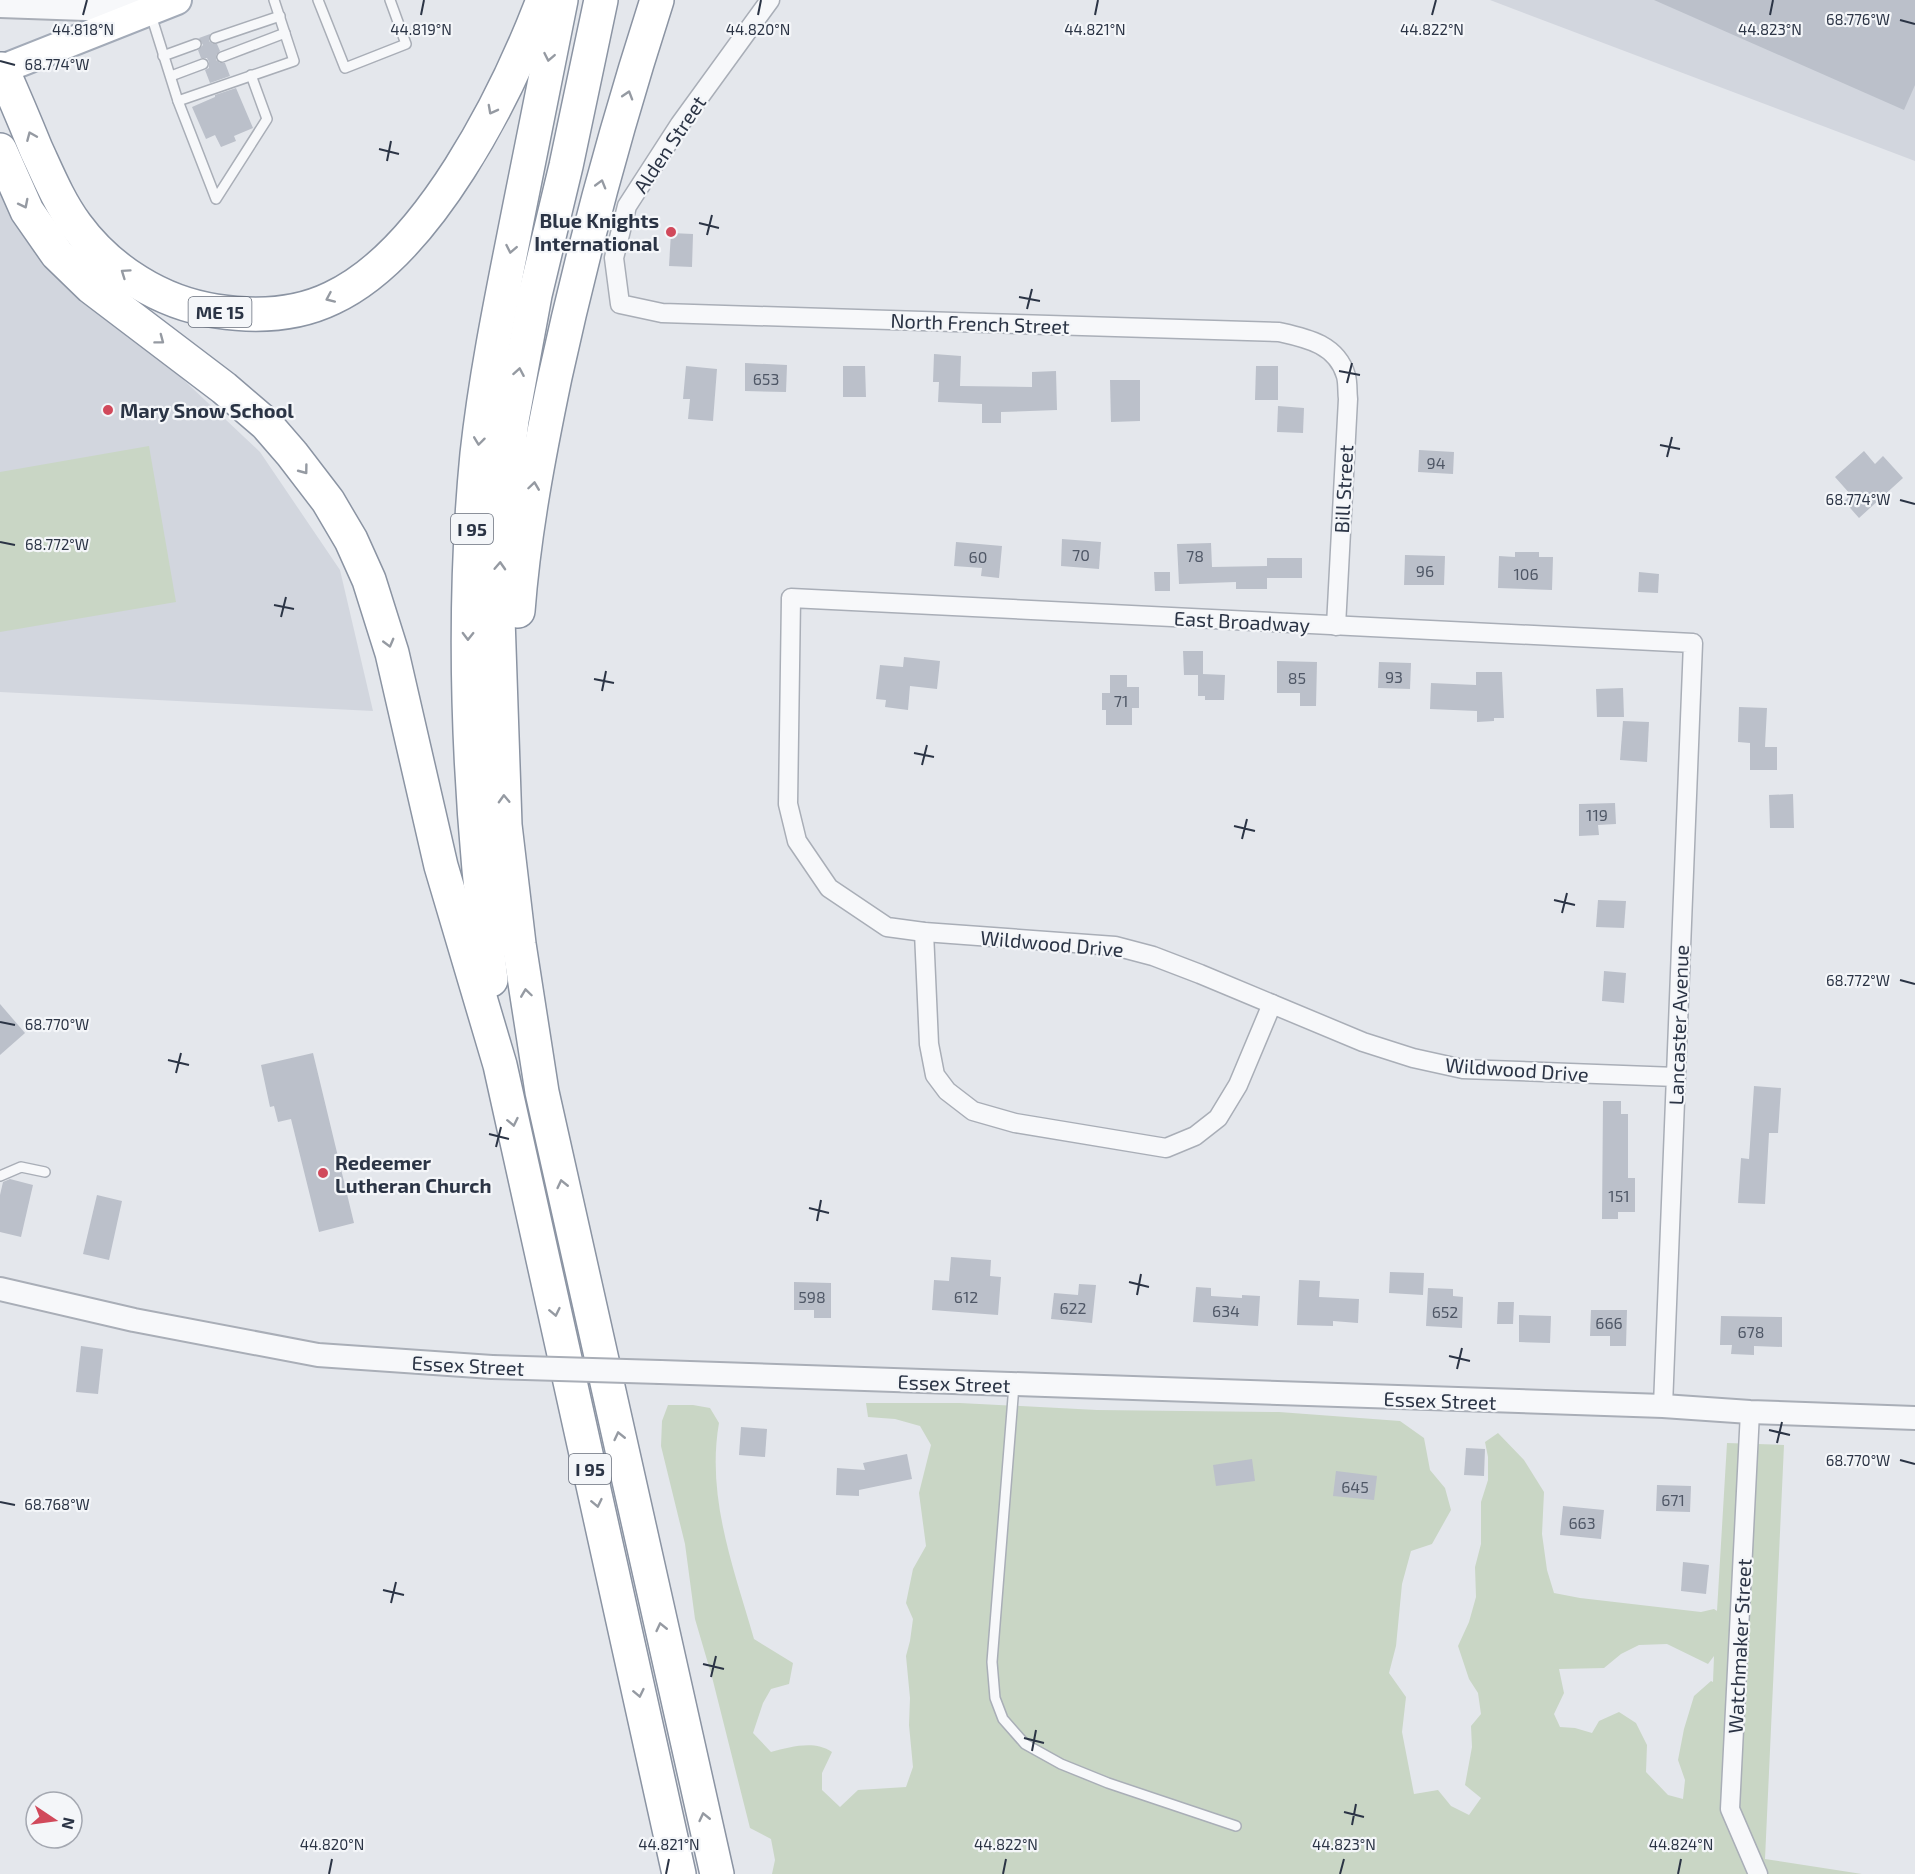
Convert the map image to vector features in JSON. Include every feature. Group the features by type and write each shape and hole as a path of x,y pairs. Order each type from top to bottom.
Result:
{"highway":[{"name":"ME 15","path":"1,68 56,194 76,225 100,252 137,281 185,303 207,310 239,314 275,314 330,299 362,281 395,253 436,202 476,140 519,57 543,0"},
{"name":"I 95","path":"561,0 492,347 477,455 468,647 470,739 483,918 501,1065 679,1874"},
{"name":"I 95","path":"601,0 566,166 535,295 512,420 502,504 499,573 500,688 505,825 520,955 542,1092 717,1874"},
{"path":"500,688 517,639 522,569 537,465 576,281 611,151 657,0"},
{"path":"0,150 27,211 57,254 91,287 224,388 259,418 304,469 346,530 369,580 384,626 441,866 501,1065"}],"main road":[{"name":"ME 15","path":"1,68 148,5 177,0"}],"street":[{"name":"Alden Street","path":"620,304 614,258 627,206 680,124 770,0"},
{"path":"0,6 148,5"},
{"name":"North French Street","path":"620,304 662,313 1279,332 1311,339 1335,355"},
{"name":"Bill Street","path":"1335,355 1346,375 1348,399 1336,626"},
{"name":"East Broadway","path":"791,598 1693,643"},
{"name":"Wildwood Drive","path":"791,598 788,804 797,841 815,871 829,888 887,927 924,932 1115,946 1153,956 1363,1042 1413,1058 1463,1069 1676,1077"},
{"name":"Lancaster Avenue","path":"1664,1406 1693,643"},
{"path":"924,932 929,1044 935,1075 947,1091 973,1111 1015,1123 1166,1148 1195,1137 1218,1118 1238,1085 1272,1004"},
{"name":"Essex Street","path":"0,1289 134,1320 318,1355 492,1367 1664,1406 1750,1412 1915,1418"},
{"name":"Watchmaker Street","path":"1750,1412 1730,1809 1758,1874"}],"lane":[{"path":"178,100 294,61 274,0"},
{"path":"318,0 345,68 406,44 390,0"},
{"path":"148,5 178,100 216,199 267,119 251,75"},
{"path":"215,38 280,16"},
{"path":"222,57 285,33"},
{"path":"163,56 196,45"},
{"path":"171,76 203,64"},
{"path":"0,1176 21,1167 45,1173"},
{"path":"1014,1385 992,1662 995,1698 1003,1719 1025,1744 1061,1764 1108,1783 1236,1826"}],"shaded area":[{"path":"1490,0 1915,0 1915,161"},
{"name":"Mary Snow School","path":"0,188 27,242 54,275 171,368 260,452 340,570 373,711 0,692"}],"green space":[{"path":"149,446 176,602 0,632 0,472"},
{"path":"866,1403 960,1403 1097,1410 1279,1412 1400,1421 1424,1438 1430,1470 1445,1488 1451,1510 1432,1544 1411,1551 1402,1584 1396,1646 1389,1673 1406,1697 1402,1732 1414,1794 1438,1790 1451,1806 1469,1815 1481,1798 1465,1785 1472,1747 1471,1726 1481,1714 1478,1693 1469,1679 1458,1646 1469,1622 1476,1597 1475,1567 1481,1544 1481,1502 1488,1480 1488,1457 1485,1442 1498,1433 1524,1460 1544,1492 1542,1534 1547,1570 1554,1593 1701,1612 1714,1609 1717,1611 1727,1443 1784,1445 1765,1859 1862,1874 772,1874 775,1860 771,1839 750,1828 695,1619 685,1544 661,1446 662,1421 668,1405 693,1405 710,1408 719,1423 716,1478 719,1505 731,1559 754,1639 793,1663 789,1684 771,1689 763,1703 753,1733 771,1752 810,1745 832,1752 822,1773 822,1790 840,1807 858,1790 906,1787 913,1767 906,1656 913,1619 906,1603 913,1569 926,1546 919,1493 931,1445 920,1426 895,1419 868,1417","holes":["1667,1644 1708,1664 1714,1656 1713,1682 1711,1681 1694,1696 1678,1760 1685,1780 1683,1799 1668,1795 1646,1772 1647,1745 1636,1723 1619,1712 1599,1721 1592,1733 1560,1727 1554,1714 1564,1693 1559,1669 1604,1668 1621,1654 1639,1645"]}],"building":[{"path":"1654,0 1915,0 1915,85 1904,110"},
{"path":"210,34 209,41 217,44 220,51 216,55 216,60 225,63 230,76 210,83 205,70 209,68 209,62 207,58 201,58 198,50 203,45 199,38"},
{"path":"236,88 253,128 234,136 236,141 221,147 215,135 206,139 192,107 215,95"},
{"path":"671,233 693,234 692,267 669,266"},
{"path":"934,354 961,356 960,386 1032,387 1032,372 1056,371 1057,410 1001,412 1001,423 982,423 982,404 938,402 939,382 933,382"},
{"path":"745,363 787,365 786,392 745,391"},
{"path":"686,366 717,369 713,421 688,419 690,399 683,399"},
{"path":"843,366 865,366 866,397 843,397"},
{"path":"1256,366 1278,366 1278,400 1255,400"},
{"path":"1110,380 1140,380 1140,421 1111,422"},
{"path":"1278,406 1304,408 1303,433 1277,432"},
{"path":"1419,450 1454,452 1453,474 1418,472"},
{"path":"1864,451 1875,464 1883,456 1903,478 1859,518 1844,501 1851,495 1835,477"},
{"path":"1062,539 1101,542 1099,569 1061,566"},
{"path":"956,542 1002,546 999,578 981,576 982,568 954,566"},
{"path":"1211,543 1212,567 1267,566 1267,558 1302,558 1302,578 1267,578 1267,589 1236,589 1236,582 1179,584 1177,544"},
{"path":"1515,552 1539,552 1539,557 1553,557 1552,590 1498,588 1499,556 1515,557"},
{"path":"1405,555 1445,556 1444,585 1404,585"},
{"path":"1154,572 1170,572 1170,591 1155,591"},
{"path":"1639,572 1659,574 1658,593 1638,592"},
{"path":"1183,651 1203,651 1203,674 1225,675 1224,700 1205,700 1205,696 1198,696 1198,675 1184,675"},
{"path":"904,657 940,661 937,689 910,686 908,710 885,707 886,700 876,699 880,665 903,667"},
{"path":"1277,661 1317,662 1316,706 1300,706 1300,693 1277,693"},
{"path":"1379,662 1411,663 1410,689 1378,688"},
{"path":"1476,672 1502,672 1504,718 1477,722 1477,711 1430,709 1431,683 1476,685"},
{"path":"1110,675 1127,675 1127,687 1139,687 1139,708 1132,708 1132,725 1106,725 1106,710 1102,710 1102,693 1110,693"},
{"path":"1623,688 1624,717 1597,717 1596,689"},
{"path":"1739,707 1767,708 1765,747 1777,747 1777,770 1750,770 1750,743 1738,742"},
{"path":"1623,721 1649,722 1647,762 1620,760"},
{"path":"1793,794 1794,828 1770,828 1769,795"},
{"path":"1615,803 1616,824 1598,825 1599,835 1579,836 1579,804"},
{"path":"1598,900 1626,901 1624,928 1596,927"},
{"path":"1604,971 1626,973 1624,1003 1602,1001"},
{"path":"0,1004 25,1033 0,1055"},
{"name":"Redeemer Lutheran Church","path":"313,1053 354,1223 319,1232 291,1119 278,1122 274,1106 270,1107 261,1065"},
{"path":"1754,1086 1781,1088 1778,1133 1769,1133 1765,1204 1738,1203 1741,1158 1749,1159"},
{"path":"1603,1101 1621,1101 1621,1114 1628,1114 1628,1178 1635,1178 1635,1212 1618,1212 1618,1219 1602,1219"},
{"path":"10,1179 33,1185 21,1237 0,1232 0,1195 3,1182"},
{"path":"97,1195 122,1201 109,1260 83,1254"},
{"path":"951,1257 991,1260 990,1276 1001,1277 998,1315 932,1310 934,1280 949,1281"},
{"path":"1390,1272 1424,1273 1423,1295 1389,1293"},
{"path":"1299,1280 1320,1281 1319,1297 1359,1299 1358,1323 1333,1321 1333,1326 1297,1325"},
{"path":"794,1282 831,1283 831,1318 814,1318 814,1310 794,1310"},
{"path":"1079,1284 1096,1285 1092,1323 1051,1319 1054,1293 1078,1295"},
{"path":"1196,1287 1211,1288 1211,1296 1242,1298 1242,1295 1260,1296 1258,1326 1193,1322"},
{"path":"1428,1288 1453,1289 1453,1296 1463,1297 1462,1328 1426,1326"},
{"path":"1498,1302 1514,1302 1513,1324 1497,1324"},
{"path":"1591,1310 1627,1310 1626,1346 1610,1346 1610,1336 1590,1336"},
{"path":"1519,1315 1551,1316 1550,1343 1519,1342"},
{"path":"1721,1316 1782,1317 1782,1347 1754,1346 1754,1355 1731,1354 1732,1345 1720,1345"},
{"path":"81,1346 103,1349 98,1394 76,1392"},
{"path":"741,1427 767,1429 765,1457 739,1455"},
{"path":"1466,1448 1485,1449 1484,1476 1464,1475"},
{"path":"907,1454 912,1479 859,1490 859,1496 836,1495 837,1468 865,1470 863,1463"},
{"path":"1252,1459 1255,1481 1216,1486 1213,1465"},
{"path":"1336,1471 1377,1476 1374,1500 1333,1496"},
{"path":"1657,1485 1691,1486 1690,1512 1656,1511"},
{"path":"1563,1506 1604,1510 1601,1539 1560,1535"},
{"path":"1683,1562 1709,1565 1706,1594 1681,1591"}],"place":[{"name":"Blue Knights International","path":"671,232"},
{"name":"Mary Snow School","path":"108,410"},
{"name":"Redeemer Lutheran Church","path":"323,1173"}]}
